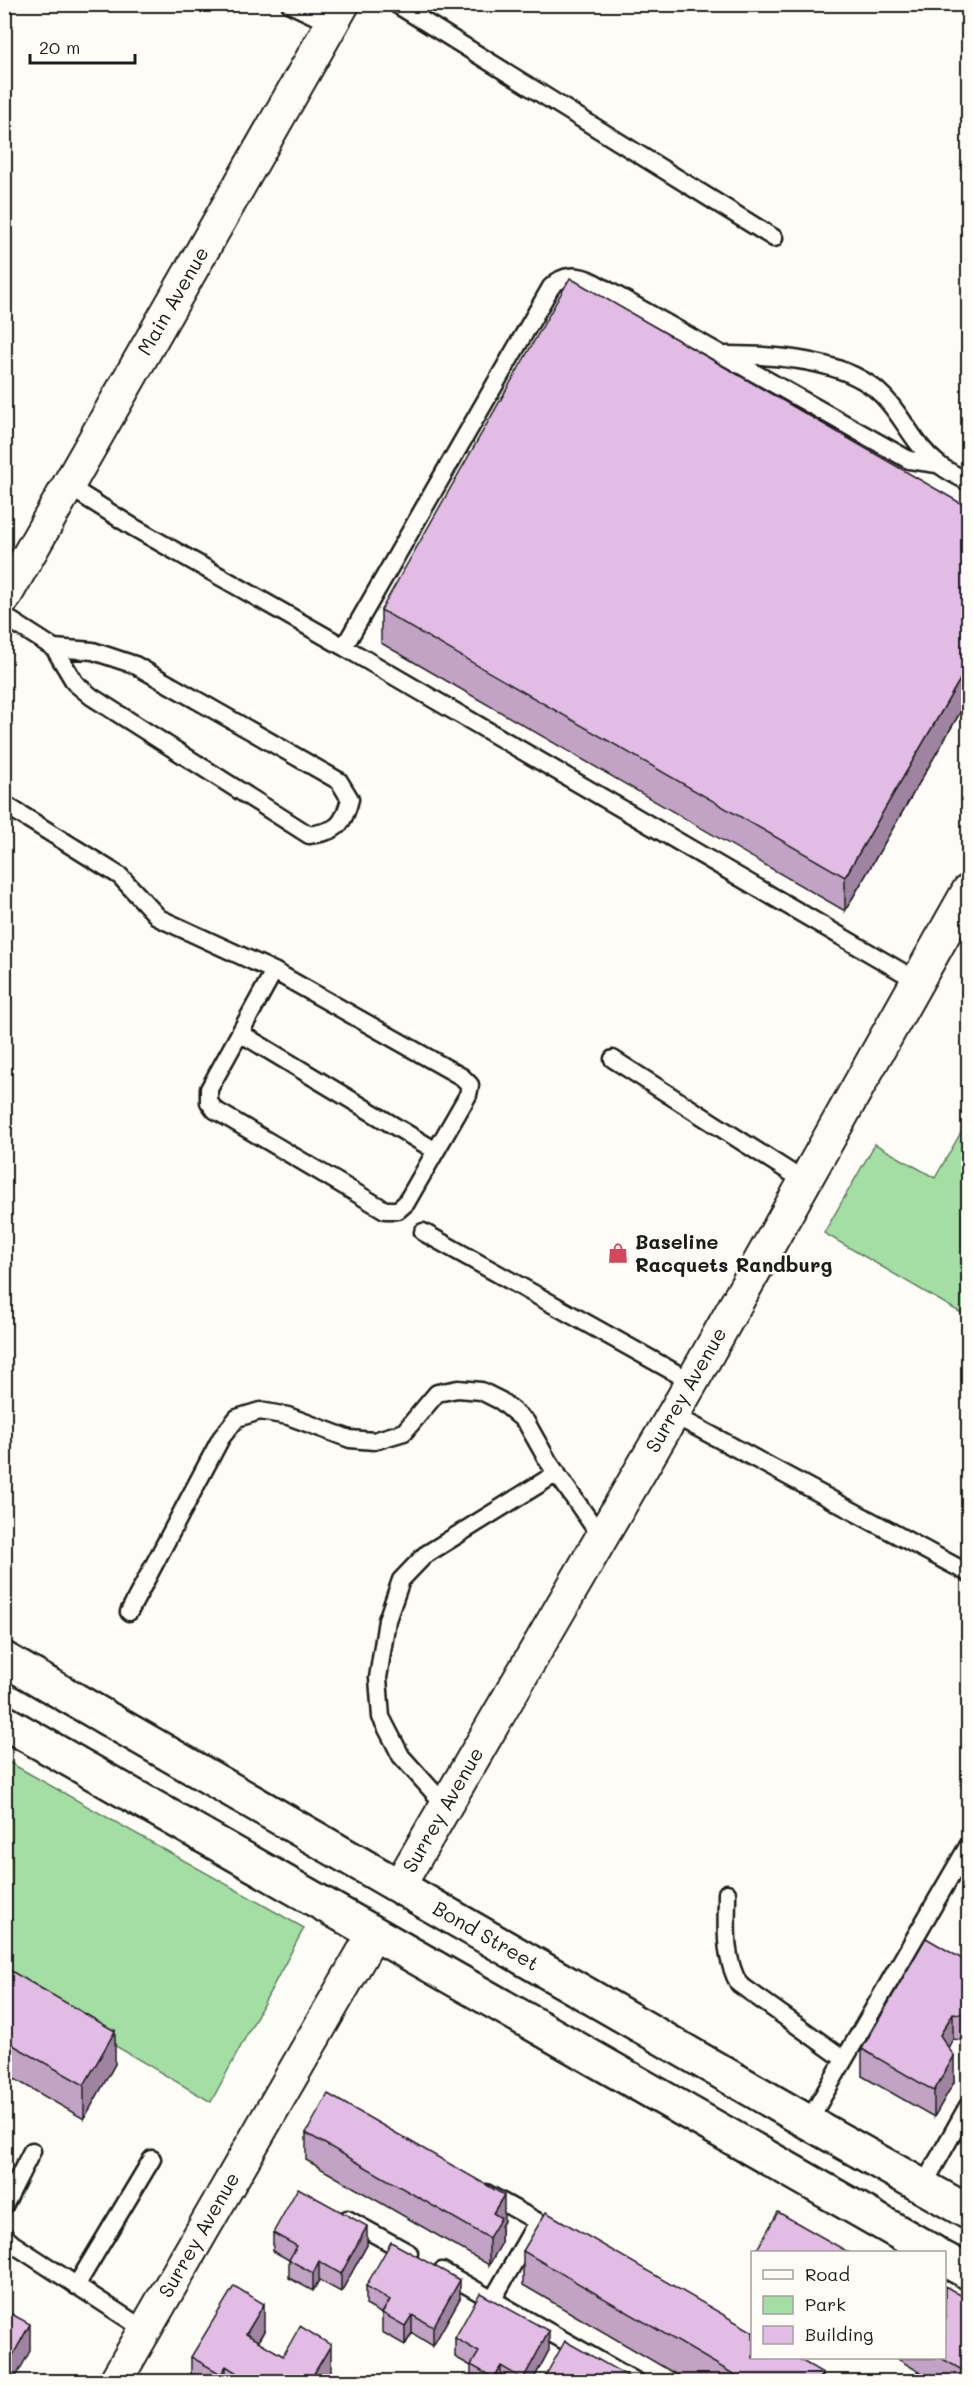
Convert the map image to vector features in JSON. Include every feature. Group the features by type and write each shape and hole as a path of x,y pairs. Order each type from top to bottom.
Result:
{"street":[{"name":"Main Avenue","path":"4,598 337,14"},
{"name":"Surrey Avenue","path":"399,1886 692,1382 916,980 969,891"},
{"name":"Bond Street","path":"4,1659 808,2122 969,2212"},
{"path":"4,1722 930,2251"},
{"name":"Surrey Avenue","path":"115,2382 374,1933"},
{"path":"946,2260 969,2272"}],"lane":[{"path":"290,4 337,14"},
{"path":"396,4 774,238"},
{"path":"344,647 557,281 575,276 584,277 727,355 756,376 804,398 909,460 937,464"},
{"path":"727,355 768,355 807,362 846,373 867,383 900,415 919,445 937,464 969,482"},
{"path":"68,486 133,527 916,980"},
{"path":"4,616 54,648 75,683 92,697 309,835 331,831 345,818 350,799 339,781 135,665 93,651 54,648"},
{"path":"4,804 120,876 159,918 274,971 462,1077 470,1085 468,1095 436,1151 406,1203 398,1210 385,1210 215,1110 209,1102 209,1089 274,971"},
{"path":"240,1033 436,1151"},
{"path":"613,1059 804,1181"},
{"path":"423,1232 692,1382"},
{"path":"129,1612 221,1438 237,1418 260,1411 288,1416 350,1439 374,1441 404,1432 437,1393 458,1389 481,1391 501,1401 526,1422 557,1473 601,1537"},
{"path":"672,1414 969,1573"},
{"path":"446,1805 401,1755 381,1717 378,1678 387,1620 401,1580 425,1555 557,1473"},
{"path":"808,2122 969,1846"},
{"path":"727,1893 726,1948 731,1970 739,1984 844,2059"},
{"path":"923,2186 969,2106"},
{"path":"4,2206 32,2151"},
{"path":"76,2286 152,2159"},
{"path":"476,2187 568,2239"},
{"path":"347,2219 494,2299 637,2382"},
{"path":"494,2299 537,2222"},
{"path":"4,2236 145,2330"}],"green space":[{"path":"968,1120 968,1317 824,1233 875,1144 935,1178"},
{"path":"5,1760 304,1928 211,2102 5,1981"}],"building":[{"path":"570,278 969,508 969,664 845,877 381,610"},
{"path":"926,1938 969,1963 969,2015 953,2013 940,2035 954,2056 934,2091 862,2049"},
{"path":"4,1967 115,2031 84,2085 4,2040"},
{"path":"328,2094 504,2195 493,2213 501,2218 489,2238 306,2133"},
{"path":"298,2188 367,2226 341,2274 319,2261 313,2273 289,2260 297,2246 273,2233"},
{"path":"546,2212 751,2331 751,2359 799,2359 823,2373 818,2382 747,2382 523,2251"},
{"path":"778,2212 846,2251 756,2251"},
{"path":"391,2242 460,2280 433,2327 412,2315 405,2326 382,2313 390,2300 366,2286"},
{"path":"234,2286 264,2304 246,2334 283,2356 300,2326 331,2345 309,2382 251,2382 226,2366 221,2374 191,2357"},
{"path":"946,2287 969,2300 969,2360 962,2370 943,2359 946,2359"},
{"path":"480,2293 549,2331 523,2379 501,2366 494,2378 471,2365 479,2352 455,2338"},
{"path":"4,2310 30,2324 4,2371"},
{"path":"565,2341 633,2379 632,2382 542,2382"}],"place":[{"name":"Baseline Racquets Randburg","path":"618,1253"}]}
